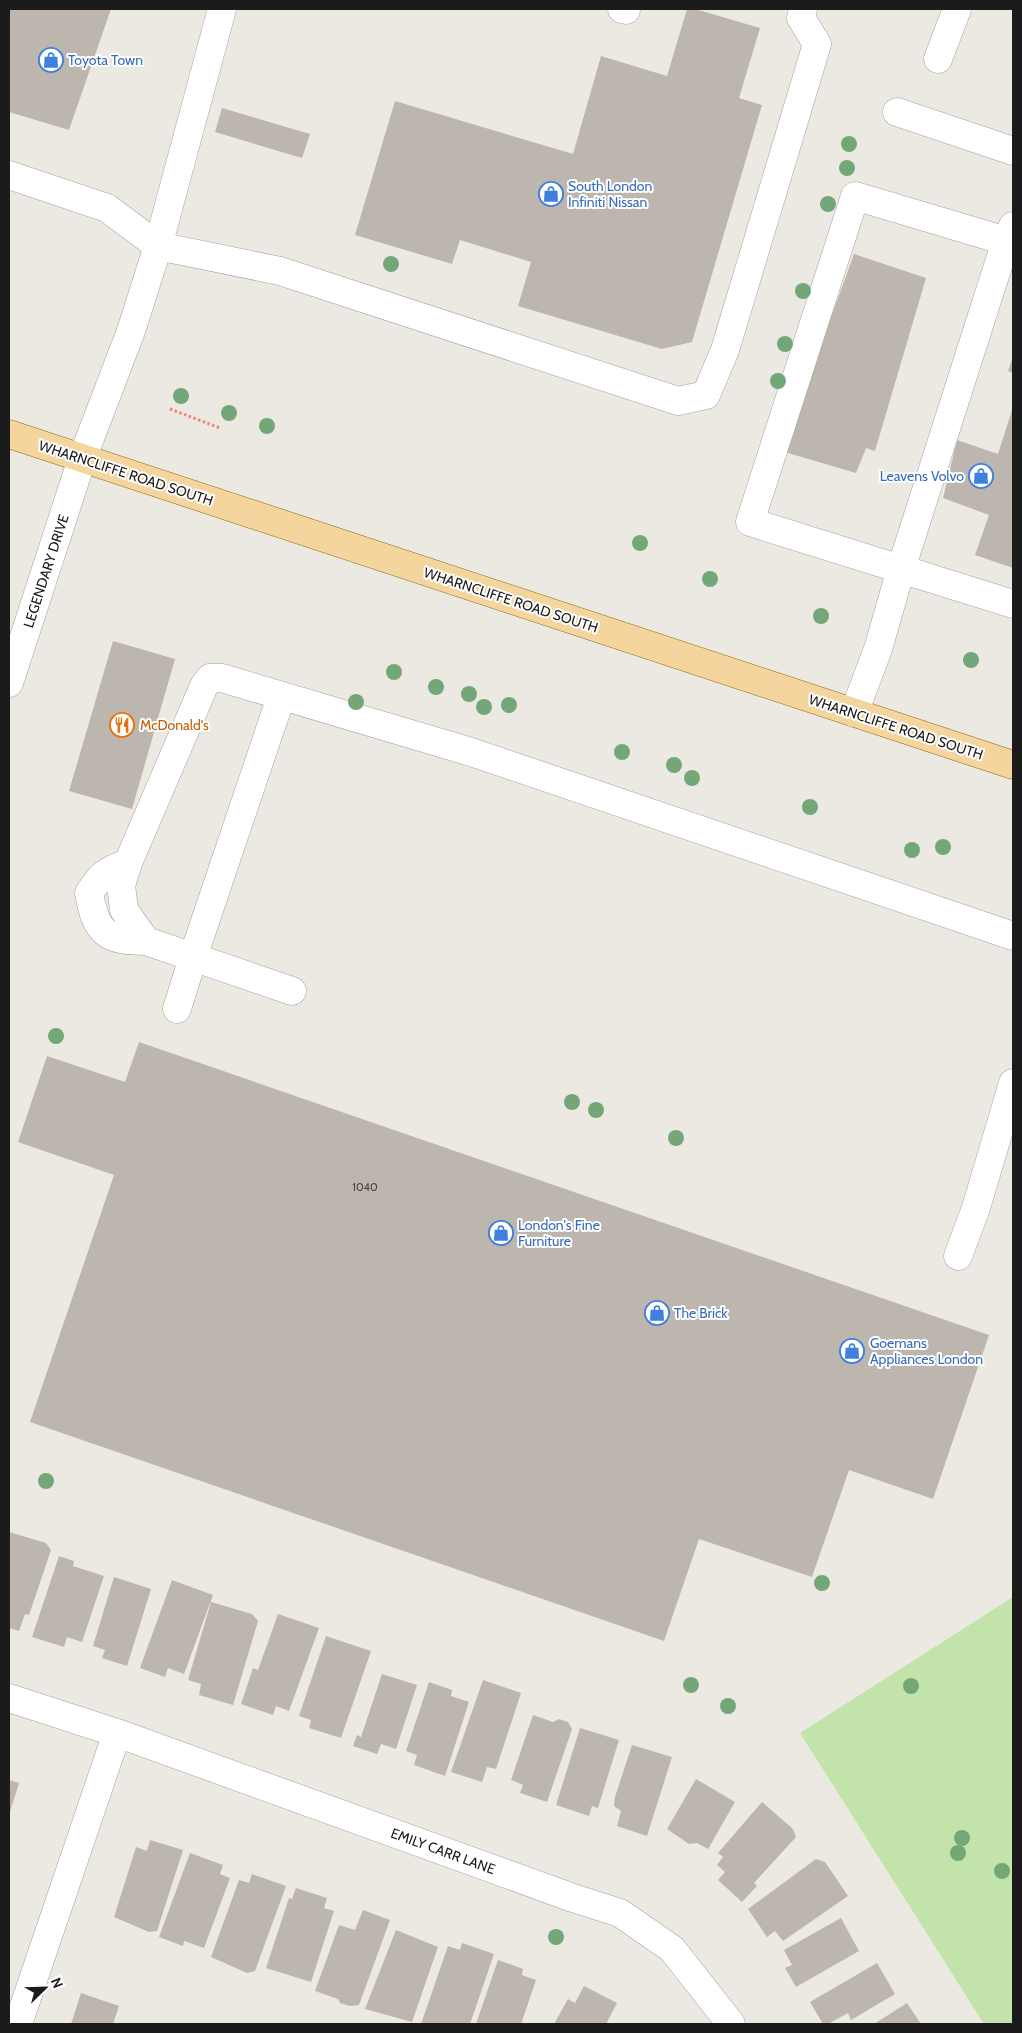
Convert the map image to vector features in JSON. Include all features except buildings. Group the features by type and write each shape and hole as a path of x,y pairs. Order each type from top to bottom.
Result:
{"main road":[{"name":"WHARNCLIFFE ROAD SOUTH","path":"9,434 1013,765"}],"street":[{"name":"LEGENDARY DRIVE","path":"9,682 82,459 131,331 158,246 222,9"},
{"path":"9,175 107,208 158,246 280,271 678,401 706,395 725,350 817,44 801,18 803,9"},
{"path":"938,59 957,9"},
{"path":"897,112 1013,152"},
{"path":"854,714 878,649 901,569 1010,234 856,196 750,522 901,569 1013,604"},
{"path":"292,991 146,941 124,910 121,885 128,863 204,686 210,678 222,678 471,752 1013,936"},
{"path":"176,1009 281,697"},
{"path":"958,1256 976,1208 1013,1083"},
{"name":"EMILY CARR LANE","path":"9,1698 117,1733 573,1898 620,1913 672,1949 730,2024"},
{"path":"18,2024 117,1733"}],"path":[{"path":"170,409 220,428"}],"green space":[{"path":"1013,1597 1013,2024 984,2024 800,1733"}],"place":[{"name":"Toyota Town","path":"51,60"},
{"name":"South London Infiniti Nissan","path":"551,194"},
{"name":"Leavens Volvo","path":"981,476"},
{"name":"McDonald's","path":"122,725"},
{"name":"London's Fine Furniture","path":"501,1233"},
{"name":"The Brick","path":"657,1313"},
{"name":"Goemans Appliances London","path":"852,1351"}]}
